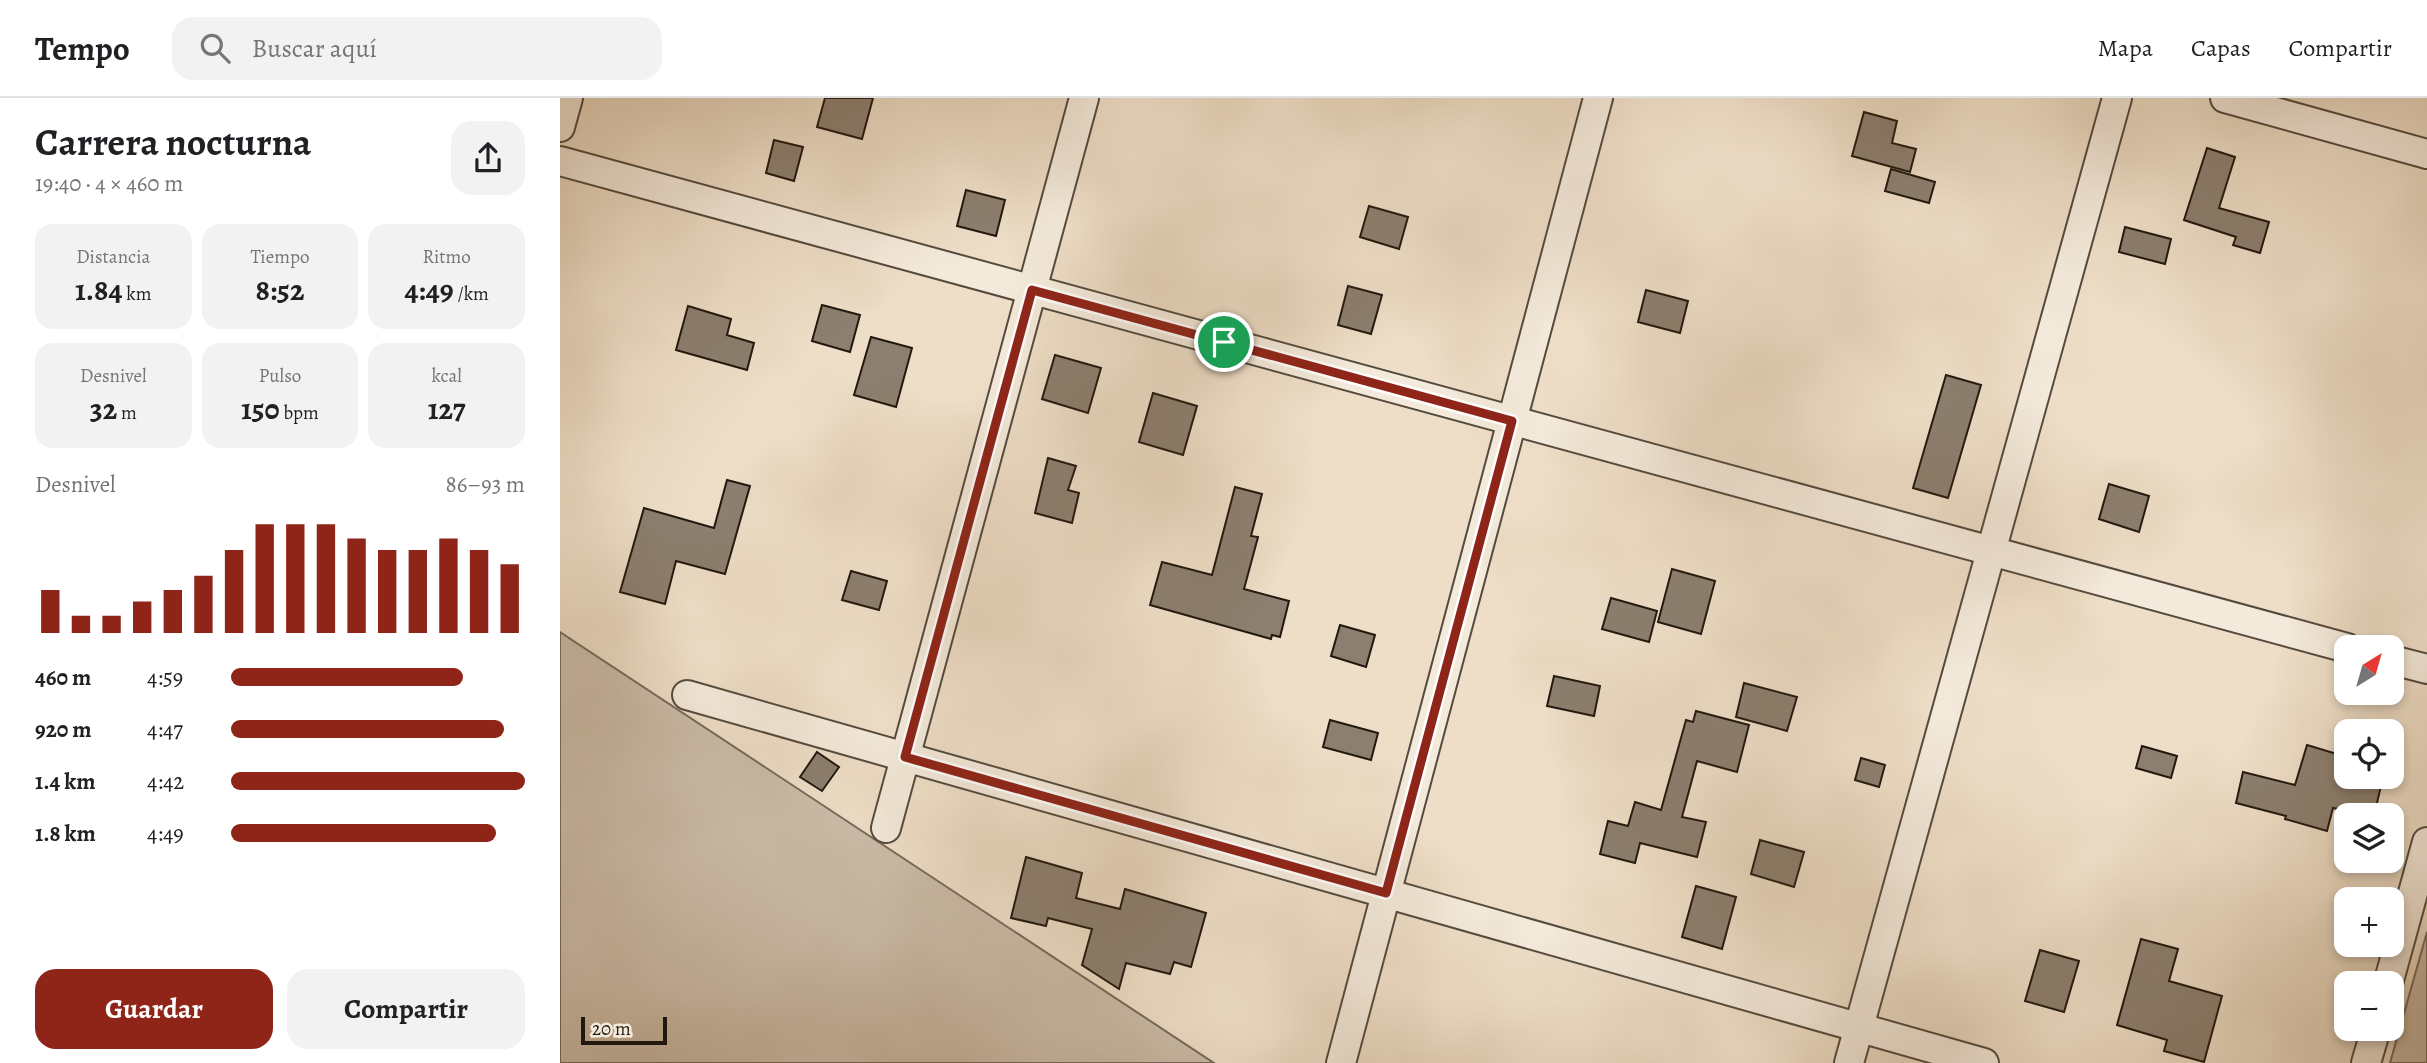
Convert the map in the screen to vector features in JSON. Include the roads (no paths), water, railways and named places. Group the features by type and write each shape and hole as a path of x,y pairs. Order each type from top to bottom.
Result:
{"street":[{"path":"560,127 568,98"},
{"path":"886,828 1084,98"},
{"path":"1340,1063 1598,98"},
{"path":"1849,1063 2117,98"},
{"path":"2225,98 2427,154"},
{"path":"560,161 2334,644"},
{"path":"2404,663 2427,670"},
{"path":"687,695 1984,1063"},
{"path":"2392,971 2427,842"},
{"path":"2366,1063 2372,1041"}]}
